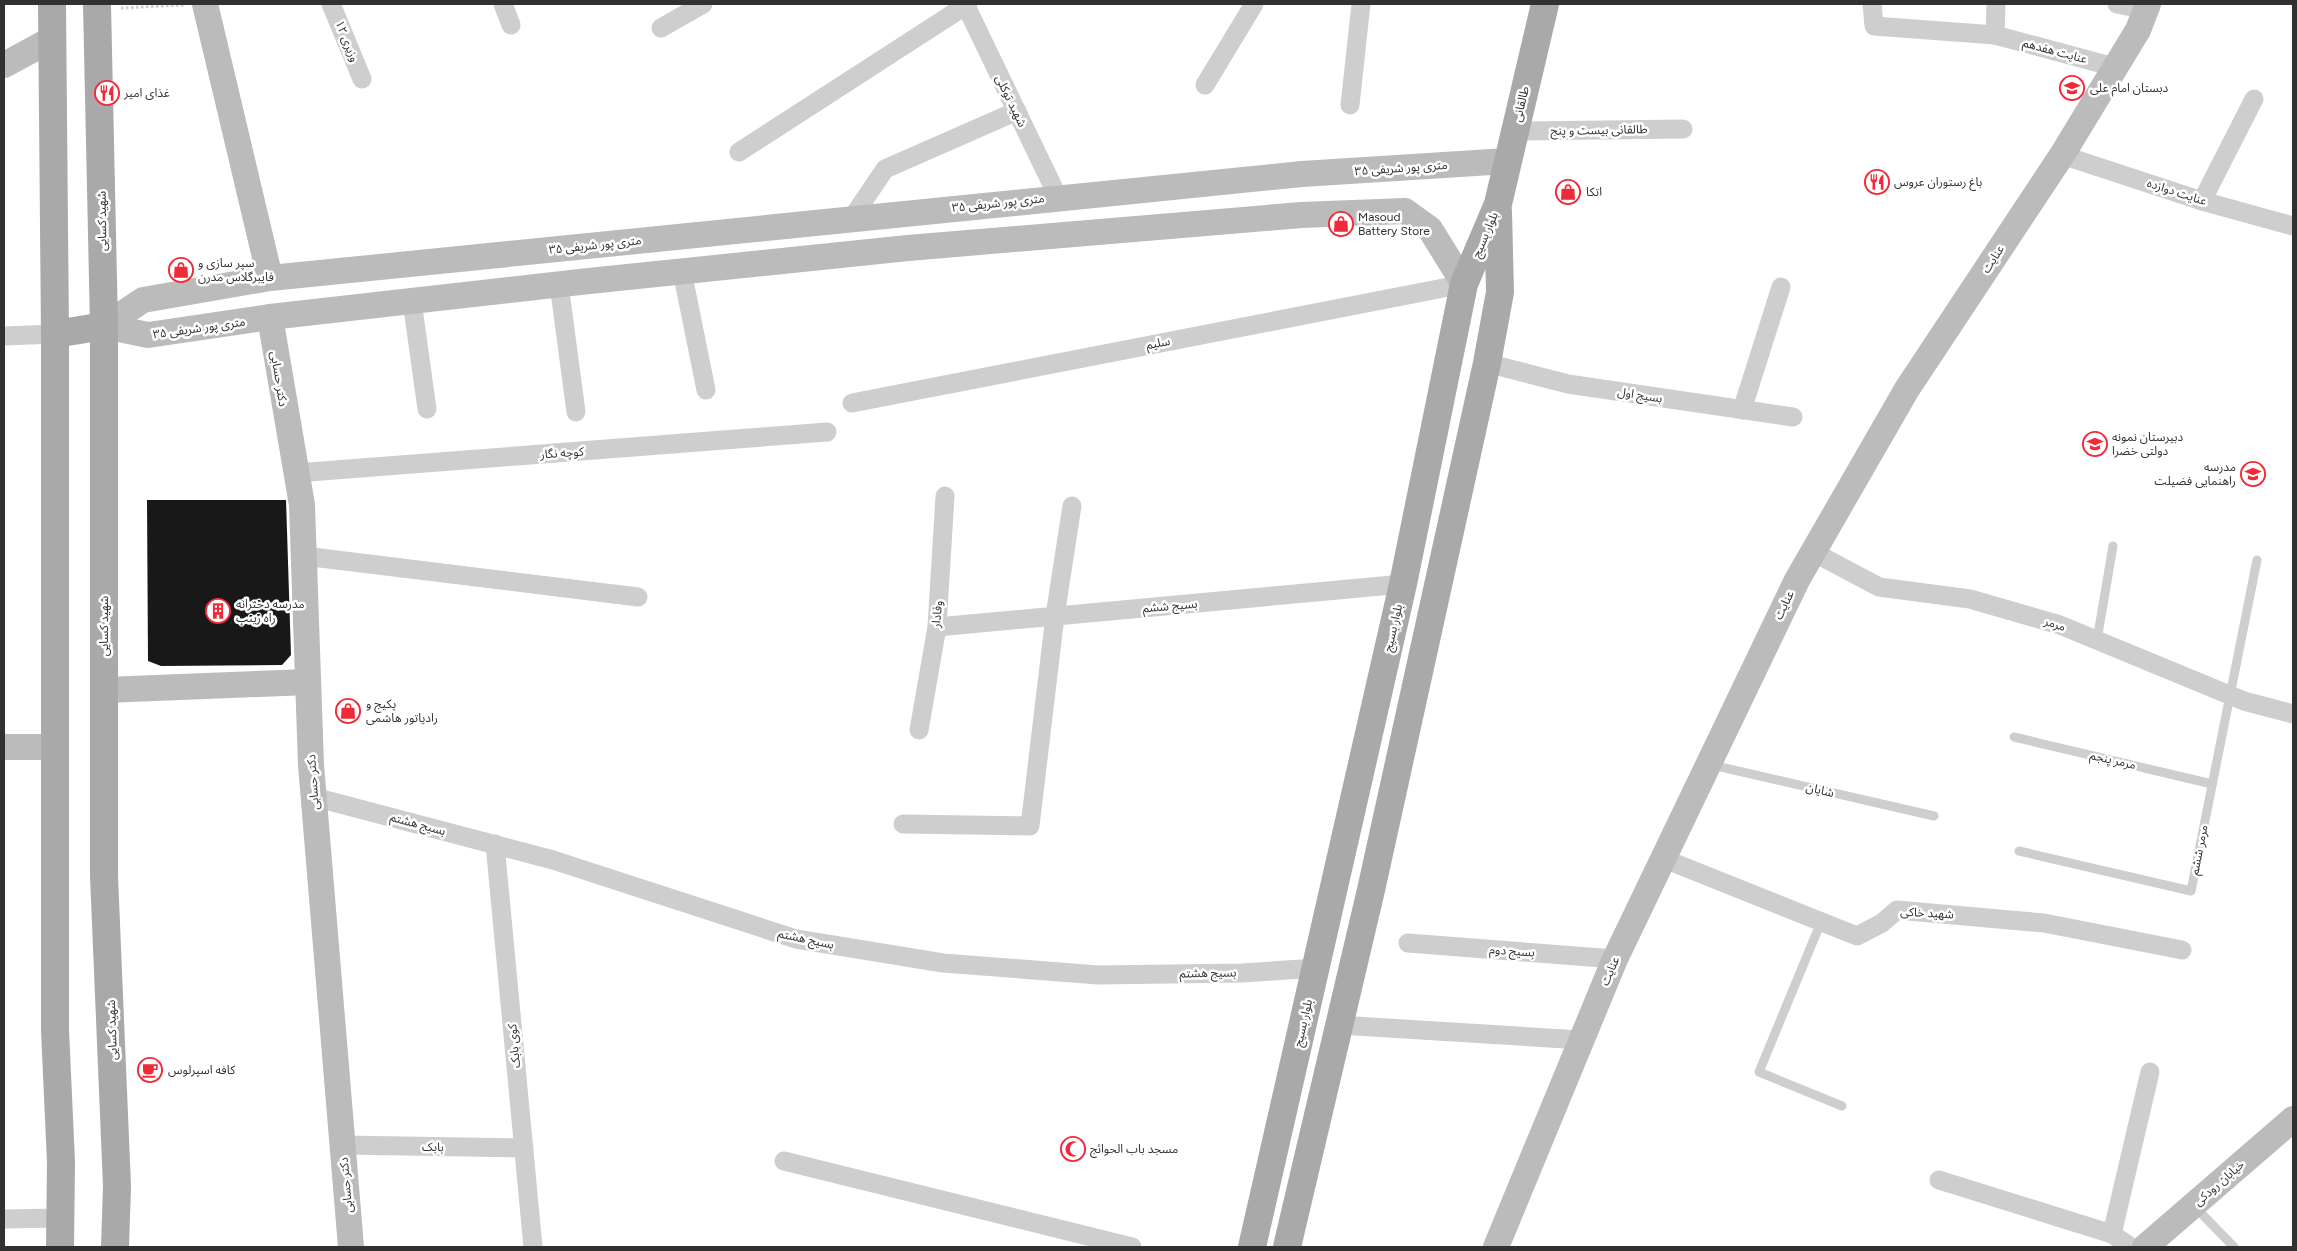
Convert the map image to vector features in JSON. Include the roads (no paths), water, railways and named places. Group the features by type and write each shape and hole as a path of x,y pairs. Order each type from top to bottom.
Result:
{"main road":[{"path":"52,4 55,334 55,1030 61,1162 60,1247"},
{"name":"طالقانی","path":"1498,204 1545,4"},
{"name":"شهید کسایی","path":"98,6 104,326 104,876 117,1186 115,1247"},
{"name":"بلوار بسیج","path":"1252,1247 1403,584 1464,284 1498,204"},
{"name":"بلوار بسیج","path":"1287,1247 1488,363 1500,292 1498,204"},
{"path":"55,334 104,326"}],"street":[{"path":"205,4 270,278"},
{"name":"وزيری ۱۲","path":"331,4 362,79"},
{"path":"503,4 511,25"},
{"path":"661,28 703,4"},
{"path":"738,152 966,4"},
{"name":"شهید توکلی","path":"966,4 1058,197"},
{"path":"1205,85 1254,4"},
{"path":"1350,105 1361,4"},
{"name":"عنایت هفدهم","path":"1872,4 1874,26 1995,35 2114,67"},
{"path":"1995,35 1996,4"},
{"path":"2117,4 2147,7"},
{"name":"عنایت","path":"1496,1247 1615,959 1792,588 1907,389 2062,154 2138,30 2147,7"},
{"path":"4,65 52,40"},
{"path":"2202,201 2254,99"},
{"path":"852,218 885,169 1017,111"},
{"name":"طالقانی بیست و پنج","path":"1515,131 1683,129"},
{"name":"عنایت دوازده","path":"2062,154 2202,201 2293,226"},
{"name":"۳۵ متری پور شریفی","path":"104,326 143,300 270,278 1058,197 1357,171 1508,161"},
{"path":"1357,171 1358,213"},
{"name":"۳۵ متری پور شریفی","path":"104,326 148,335 270,317 560,284 918,247 1301,215 1405,211 1430,229 1464,284"},
{"path":"682,271 706,390"},
{"path":"560,284 576,412"},
{"name":"سلیم","path":"852,403 1464,284"},
{"path":"1742,410 1781,287"},
{"path":"412,301 427,409"},
{"name":"دکتر حسابی","path":"270,317 302,505 314,797 351,1247"},
{"path":"4,336 55,334"},
{"name":"بسیج اول","path":"1488,363 1568,384 1793,418"},
{"name":"کوچه نگار","path":"296,473 827,432"},
{"name":"وفادار","path":"919,730 937,628 945,496"},
{"path":"903,824 1030,826 1055,616 1072,506"},
{"name":"مرمر","path":"1813,552 1880,587 1970,599 2060,625 2230,695 2293,714"},
{"path":"304,556 638,597"},
{"name":"بسیج ششم","path":"937,628 1403,584"},
{"path":"104,690 308,682"},
{"path":"4,747 54,747"},
{"name":"بسیج هشتم","path":"314,797 553,860 796,939 943,962 1098,975 1242,973 1316,968"},
{"name":"کوی بابک","path":"495,844 533,1247"},
{"name":"شهید خاکی","path":"1662,858 1857,936 1882,923 1897,910 2044,923 2182,950"},
{"name":"بسيج دوم","path":"1408,943 1615,959"},
{"path":"1339,1025 1581,1040"},
{"path":"2112,1234 2150,1072"},
{"name":"خیابان رودکی","path":"2145,1247 2293,1119"},
{"name":"بابک","path":"343,1145 524,1148"},
{"path":"784,1161 1132,1247"},
{"path":"1939,1180 2112,1234 2131,1247"},
{"path":"4,1219 60,1218"}],"lane":[{"path":"2097,640 2113,546"},
{"name":"مرمر ششم","path":"2019,851 2191,891 2257,560"},
{"name":"مرمر پنجم","path":"2014,737 2212,784"},
{"name":"شایان","path":"1707,764 1934,816"},
{"path":"1821,922 1759,1072 1842,1106"},
{"path":"2194,1205 2234,1247"}],"place":[{"name":"دبستان امام علی","path":"2072,88"},
{"name":"غذای امیر","path":"107,93"},
{"name":"باغ رستوران عروس","path":"1877,182"},
{"name":"اتکا","path":"1568,192"},
{"name":"Masoud Battery Store","path":"1341,224"},
{"name":"سپر سازی و فایبرگلاس مدرن","path":"181,270"},
{"name":"دبیرستان نمونه دولتی خضرا","path":"2095,444"},
{"name":"مدرسه راهنمایی فضیلت","path":"2253,474"},
{"name":"مدرسه دخترانه راه زینب","path":"218,611"},
{"name":"پکیج و رادیاتور هاشمی","path":"348,711"},
{"name":"کافه اسپرلوس","path":"150,1070"},
{"name":"مسجد باب الحوائج","path":"1073,1149"}]}
